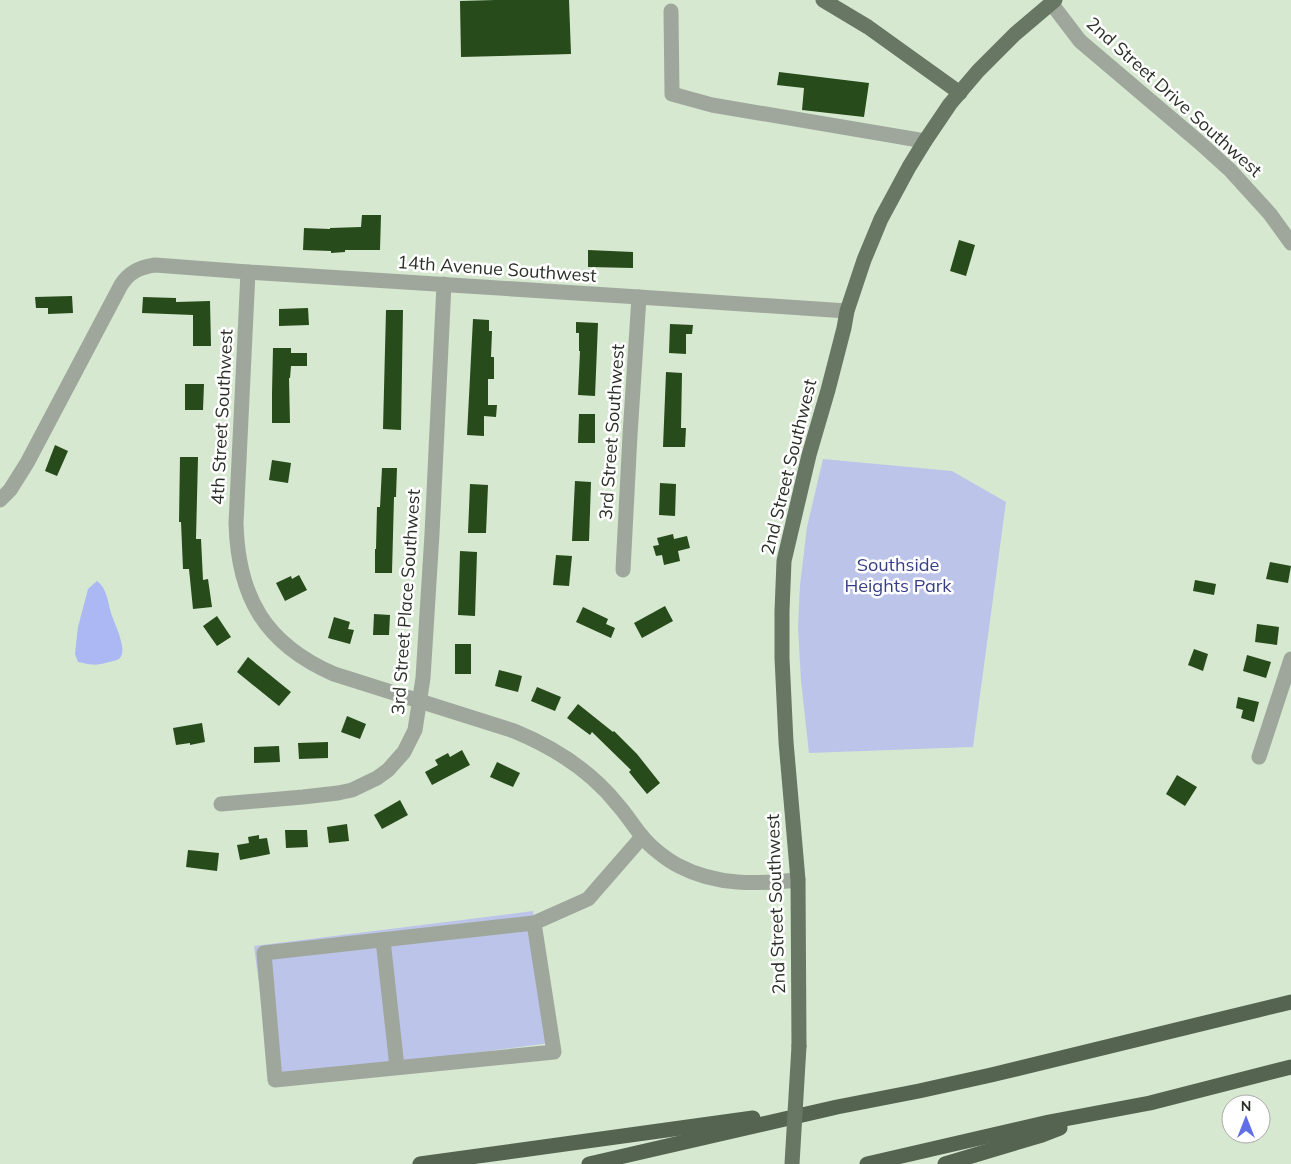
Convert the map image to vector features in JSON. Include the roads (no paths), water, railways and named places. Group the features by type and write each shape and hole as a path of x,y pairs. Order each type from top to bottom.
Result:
{"highway":[{"path":"589,1164 837,1107 991,1075 1291,1002"},
{"path":"867,1164 1049,1122 1150,1102 1291,1067"},
{"path":"420,1164 837,1107"},
{"path":"945,1164 1042,1135 1102,1112"}],"main road":[{"path":"823,0 868,27 960,93"},
{"name":"2nd Street Southwest","path":"792,1164 799,1046 798,880 786,742 782,658 784,561 809,455 828,390 847,311 864,260 881,219 925,141 978,70 1053,2"}],"street":[{"name":"2nd Street Drive Southwest","path":"1053,2 1080,41 1230,170 1270,214 1291,243"},
{"path":"671,11 672,94 712,105 925,141"},
{"name":"14th Avenue Southwest","path":"0,500 10,490 28,463 120,285 131,273 145,266 155,265 847,311"},
{"name":"4th Street Southwest","path":"248,272 236,542 239,563 247,590 256,610 268,627 301,658 317,667 514,731 553,750 580,768 600,785 618,804 642,837 663,856 678,866 711,879 746,883 798,880"},
{"name":"3rd Street Place Southwest","path":"221,804 303,797 352,790 365,785 388,770 404,752 415,730 423,678 444,284"},
{"name":"3rd Street Southwest","path":"624,570 639,297"},
{"path":"1258,757 1291,659"},
{"path":"534,923 554,1052 275,1080 264,953 534,923 588,899 642,837"},
{"path":"384,940 397,1067"}],"water":[{"path":"97,581 108,600 120,636 122,654 117,660 94,665 78,662 75,654 78,627 88,589"}],"park label":[{"name":"Southside Heights Park","path":"898,575"}]}
